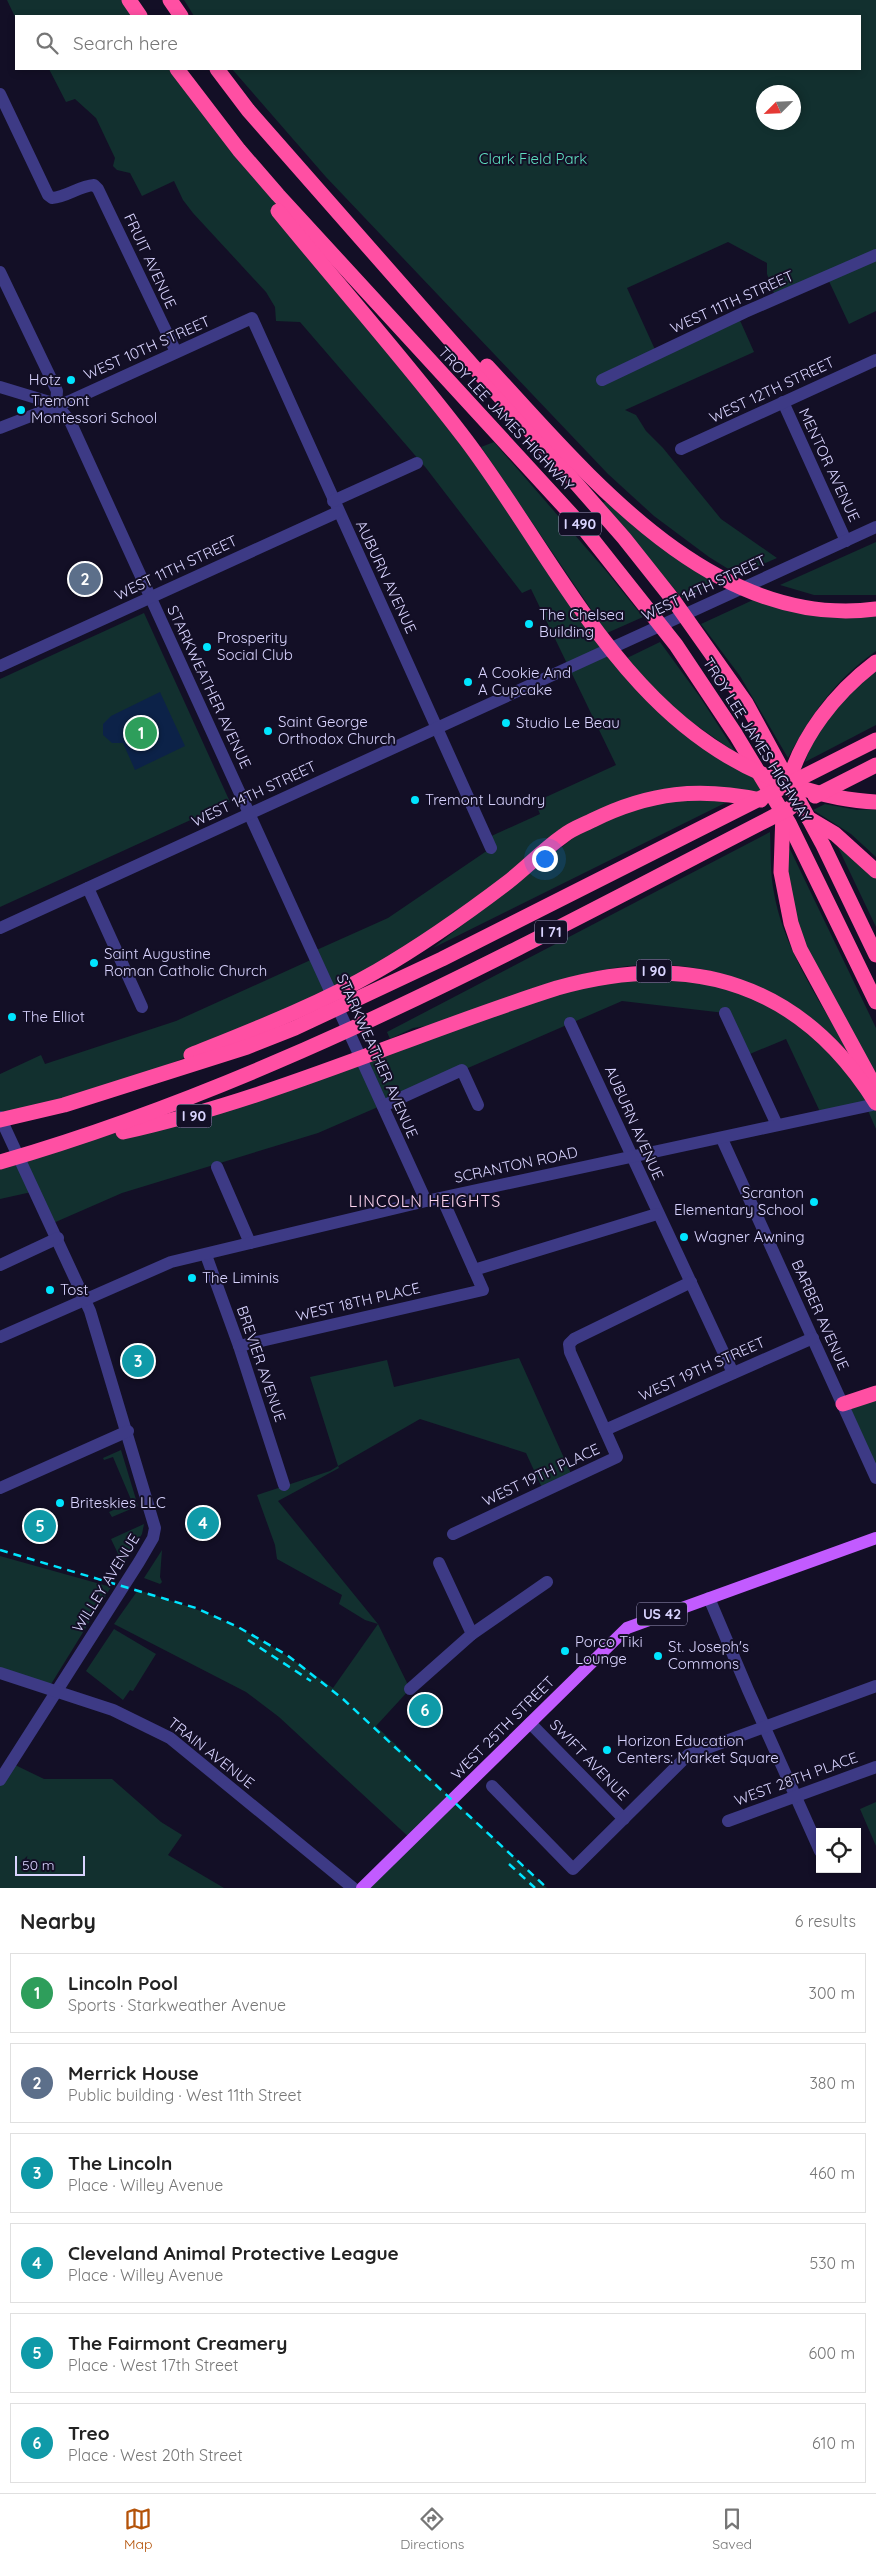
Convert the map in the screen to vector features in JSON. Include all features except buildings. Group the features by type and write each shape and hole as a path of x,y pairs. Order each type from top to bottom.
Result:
{"highway":[{"path":"130,0 139,15"},
{"path":"170,0 180,15"},
{"name":"TROY LEE JAMES HIGHWAY","path":"178,70 278,195 581,525 653,614 705,686 789,823 876,1002"},
{"name":"TROY LEE JAMES HIGHWAY","path":"218,70 248,110 624,538 674,601 746,703 775,753 876,955"},
{"path":"203,103 230,151 465,439 628,672 654,700 681,724 730,759 764,777 806,790 869,801"},
{"path":"248,110 362,227 414,287 592,480 667,543 724,579 780,602 830,611 856,611 876,608"},
{"path":"876,662 836,699 806,741 790,778 784,800 780,851 785,900 800,949 876,1089"},
{"name":"I 71","path":"0,1119 64,1104 247,1047 292,1021 380,989 870,743"},
{"name":"I 71","path":"56,1146 166,1108 306,1051 391,1012 876,765"},
{"path":"292,1021 362,979 464,913 508,881 564,834 630,804 678,793 701,792 736,795 761,800 800,814 835,834 876,871"},
{"name":"I 90","path":"56,1146 182,1119 249,1099 574,983 632,973 684,974 735,984 787,1009 833,1047 858,1076 876,1104"},
{"path":"0,1162 56,1146"},
{"path":"843,1404 876,1393"}],"main road":[{"name":"WEST 25TH STREET","path":"362,1888 628,1628 876,1538"}],"street":[{"name":"FRUIT AVENUE","path":"0,94 48,195 52,198 94,185 98,188 176,352"},
{"name":"WEST 11TH STREET","path":"602,380 745,312 876,255"},
{"name":"STARKWEATHER AVENUE","path":"0,272 57,391 56,404 70,421 149,598 250,814 426,1201"},
{"name":"WEST 10TH STREET","path":"0,428 56,404 72,400 252,318"},
{"name":"AUBURN AVENUE","path":"252,318 491,848"},
{"name":"WEST 12TH STREET","path":"681,449 876,360"},
{"path":"0,387 56,404"},
{"name":"MENTOR AVENUE","path":"783,402 846,541"},
{"name":"WEST 11TH STREET","path":"0,666 149,598 336,506 417,463"},
{"name":"WEST 14TH STREET","path":"0,928 876,527"},
{"path":"88,888 142,1007"},
{"path":"725,1013 777,1125"},
{"name":"AUBURN AVENUE","path":"570,1023 733,1373"},
{"path":"383,1106 462,1070 478,1105"},
{"name":"SCRANTON ROAD","path":"0,1337 171,1262 426,1201 722,1139 876,1104"},
{"name":"WILLEY AVENUE","path":"0,1119 86,1299 128,1431 154,1520 155,1533 140,1562 0,1780"},
{"name":"BARBER AVENUE","path":"722,1139 876,1478"},
{"path":"217,1167 250,1243"},
{"path":"442,1198 474,1270 658,1214"},
{"path":"0,1265 58,1238"},
{"name":"BREVIER AVENUE","path":"206,1255 239,1346 284,1485"},
{"name":"WEST 18TH PLACE","path":"239,1346 483,1290 474,1270"},
{"path":"605,1430 570,1352 569,1344 574,1339 691,1282"},
{"name":"WEST 19TH STREET","path":"605,1430 813,1338"},
{"name":"WEST 19TH PLACE","path":"453,1534 617,1457 605,1430"},
{"path":"0,1488 128,1431"},
{"path":"439,1563 472,1634"},
{"path":"410,1689 472,1634 547,1582"},
{"path":"710,1598 816,1842"},
{"name":"TRAIN AVENUE","path":"0,1672 113,1710 170,1738 352,1888"},
{"path":"492,1786 573,1869 688,1755 876,1686"},
{"name":"SWIFT AVENUE","path":"530,1723 624,1819"},
{"name":"WEST 28TH PLACE","path":"728,1821 876,1767"}],"green space":[{"path":"7,0 128,0 137,15 15,15 15,17"},
{"name":"Clark Field Park","path":"184,0 876,0 876,311 849,324 827,277 776,299 767,274 767,263 728,242 627,288 657,354 738,316 754,352 625,410 636,415 646,431 663,448 721,519 777,558 738,575 709,557 654,516 608,474 326,177 233,70 861,70 861,15 193,15"},
{"path":"50,70 173,70 344,291 654,700 761,775 772,795 720,793 611,811 388,964 229,1040 147,1073 0,1121 0,1074 41,1055 45,1064 176,1021 315,958 312,952 388,918 491,848 487,838 540,814 535,802 616,765 531,589 522,593 426,468 300,322 276,321 275,307 266,292 193,213 183,200 174,181 142,196 130,173 117,170 113,166 115,158 96,118 75,99 66,102"},
{"path":"494,442 607,572 643,617 607,633 481,447"},
{"path":"607,501 719,581 682,598 602,503"},
{"path":"876,542 876,595 814,595 780,585"},
{"path":"753,600 783,609 829,616 876,615 876,651 848,674 825,699 815,712 788,758 740,676 701,624"},
{"path":"144,613 230,802 0,907 0,679"},
{"path":"660,642 700,697 736,753 676,711 625,659"},
{"path":"876,671 876,725 805,762 817,735 833,711 853,690"},
{"path":"713,800 727,802 433,948 577,835 625,812 670,801"},
{"path":"825,804 857,810 876,809 876,857 851,834 813,810"},
{"path":"770,832 773,885 786,935 805,976 849,1053 827,1031 803,1012 777,996 749,983 720,973 690,967 659,965 628,966 578,975 505,998 433,1025 413,1028 390,1039 387,1032"},
{"path":"787,843 876,1028 876,1076 804,943 793,908 787,878"},
{"path":"836,843 876,879 876,927"},
{"path":"684,973 787,1009 876,1103 876,1129 866,1106 822,1116 786,1039 745,1056 725,1013 622,1001 318,1133 122,1193 51,1224 36,1191 0,1199 0,1162 56,1146 182,1119 541,993"},
{"path":"519,1358 573,1478 544,1492 526,1453 420,1419 338,1466 310,1377 387,1360 394,1387"},
{"path":"876,1393 876,1478 843,1404"},
{"path":"121,1450 138,1506 112,1517 109,1512 132,1502 113,1457 104,1460 103,1458"},
{"path":"338,1466 339,1468 278,1501 378,1624 365,1620 339,1604 342,1595 277,1559 275,1545 257,1495 330,1471"},
{"path":"144,1524 142,1534 123,1564 111,1539"},
{"path":"162,1550 160,1577 162,1582 160,1584 144,1578"},
{"path":"0,1556 111,1587 48,1689 0,1673"},
{"path":"138,1590 202,1611 239,1628 287,1656 333,1688 378,1624 410,1689 376,1726 547,1888 361,1888 412,1840 279,1717 246,1692 114,1624"},
{"path":"114,1629 156,1654 133,1691 130,1690 123,1700 86,1671"},
{"path":"11,1763 44,1779 112,1779 161,1822 182,1835 168,1855 224,1888 0,1888 0,1780"},
{"path":"876,1802 876,1846 860,1809"}],"water":[{"path":"160,692 185,746 135,770 123,743 112,743 103,735 103,724 111,716"}],"railway":[{"path":"0,1550 196,1608 238,1627 287,1655 343,1699 547,1888"},
{"path":"248,1640 311,1681"},
{"path":"509,1864 535,1888"}],"place":[{"name":"Hotz","path":"71,380"},
{"name":"Tremont Montessori School","path":"21,410"},
{"name":"Merrick House","path":"85,579"},
{"name":"The Chelsea Building","path":"529,624"},
{"name":"Prosperity Social Club","path":"207,647"},
{"name":"A Cookie And A Cupcake","path":"468,682"},
{"name":"Studio Le Beau","path":"506,723"},
{"name":"Saint George Orthodox Church","path":"268,731"},
{"name":"Lincoln Pool","path":"141,733"},
{"name":"Tremont Laundry","path":"415,800"},
{"name":"Saint Augustine Roman Catholic Church","path":"94,963"},
{"name":"The Elliot","path":"12,1017"},
{"name":"Scranton Elementary School","path":"814,1202"},
{"name":"Wagner Awning","path":"684,1237"},
{"name":"The Liminis","path":"192,1278"},
{"name":"Tost","path":"50,1290"},
{"name":"The Lincoln","path":"138,1361"},
{"name":"Briteskies LLC","path":"60,1503"},
{"name":"Cleveland Animal Protective League","path":"203,1523"},
{"name":"The Fairmont Creamery","path":"40,1526"},
{"name":"Porco Tiki Lounge","path":"565,1651"},
{"name":"St. Joseph's Commons","path":"658,1656"},
{"name":"Treo","path":"425,1710"},
{"name":"Horizon Education Centers: Market Square","path":"607,1750"}],"district":[{"name":"LINCOLN HEIGHTS","path":"425,1201"}]}
